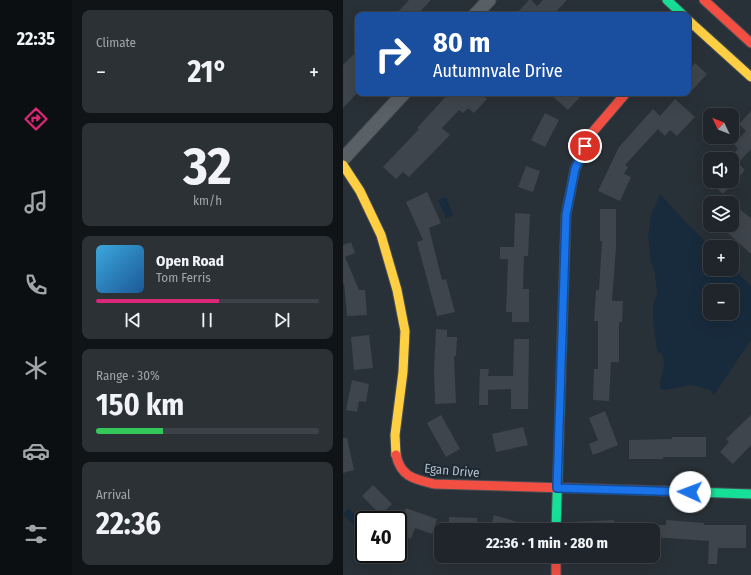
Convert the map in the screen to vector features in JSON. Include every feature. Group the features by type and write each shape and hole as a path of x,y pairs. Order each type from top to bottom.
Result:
{"street":[{"path":"478,12 489,0"},
{"path":"667,0 680,12"},
{"path":"704,0 751,43"},
{"path":"691,25 751,77"},
{"path":"343,159 401,96"},
{"path":"557,523 566,215 575,169 591,134 623,96"},
{"name":"Egan Drive","path":"343,165 360,191 381,235 397,290 405,331 403,372 395,435 396,456 403,471 414,480 434,484 751,494"},
{"path":"556,563 556,575"}],"water":[{"path":"660,194 704,240 703,276 739,276 739,274 751,286 751,340 714,395 710,390 691,385 664,390 660,388 664,366 663,355 657,351 653,320 653,305 657,294 655,272 651,262 648,237 651,215"},
{"path":"446,197 453,215 445,219 445,215 438,200"},
{"path":"349,509 355,515 355,527 343,514"}],"building":[{"path":"409,0 431,0 420,12 398,12"},
{"path":"529,0 537,6 543,0 567,0 556,12 518,12"},
{"path":"355,53 355,95 343,108 343,65"},
{"path":"695,63 707,74 691,92 691,68"},
{"path":"446,96 484,96 487,99 474,113 468,108 463,113 459,110 442,128 450,135 409,177 403,172 396,179 383,167 419,129 417,128"},
{"path":"552,96 581,96 568,110"},
{"path":"675,99 695,117 677,136 670,130 665,136 658,129 625,165 628,167 624,174 631,177 620,201 598,191 619,147 653,109 660,116"},
{"path":"751,111 751,149 739,162 739,152 735,152 738,149 734,144 739,144 739,139 746,131 739,124"},
{"path":"545,113 559,120 545,147 531,140"},
{"path":"739,164 745,170 739,177"},
{"path":"526,166 540,171 533,192 518,187"},
{"path":"717,188 728,188 723,194"},
{"path":"427,192 441,223 429,228 442,280 446,279 455,312 437,316 417,242 423,240 406,202"},
{"path":"600,209 616,209 616,247 612,301 623,301 622,322 619,322 619,362 611,362 609,401 593,400 594,369 598,369 598,321 594,321 596,290 599,290 602,241 600,241"},
{"path":"739,209 751,218 751,254 739,243 739,240 736,240 727,232 739,232"},
{"path":"515,213 530,214 528,256 524,256 523,289 529,289 529,322 512,322 512,312 506,312 508,259 500,259 500,247 514,247"},
{"path":"351,242 355,253 345,257 359,290 365,290 367,315 347,316 344,283 343,284 343,245"},
{"path":"436,329 447,330 447,337 457,337 456,356 454,356 456,403 435,404 434,371"},
{"path":"369,335 373,368 354,370 351,337"},
{"path":"514,339 529,339 528,409 511,409 511,389 488,390 488,405 479,405 480,369 489,369 488,376 513,376"},
{"path":"352,380 369,384 366,402 359,401 357,412 346,410"},
{"path":"605,411 618,445 593,455 589,444 598,440 589,418"},
{"path":"441,415 460,449 446,457 427,423"},
{"path":"751,415 751,445 733,464 720,452 729,442 726,439"},
{"path":"523,427 528,445 496,452 492,434"},
{"path":"672,437 706,437 706,457 629,459 629,440 672,439"},
{"path":"343,438 347,438 354,470 343,473"},
{"path":"373,485 392,504 385,511 377,511 362,496"},
{"path":"406,508 437,519 436,523 434,523 432,534 415,528 411,539 407,537 407,511 405,511"},
{"path":"494,515 520,523 492,523"},
{"path":"449,517 477,518 477,523 449,523"},
{"path":"614,520 614,523 573,523"},
{"path":"666,520 704,523 704,525 746,525 746,548 718,548 717,564 708,564 709,541 660,538 660,525 666,525"}],"traffic: fast":[{"path":"667,0 680,12"},
{"path":"556,523 565,246"},
{"path":"664,491 751,494"}],"traffic: slow":[{"path":"691,23 751,77"},
{"path":"343,165 360,191 381,235 397,290 405,331 403,372 395,435 396,455"}],"traffic: jam":[{"path":"704,0 751,43"},
{"path":"565,246 566,215 575,169 591,134 623,96"},
{"path":"396,455 398,462 405,473 409,476 434,484 664,491"},
{"path":"556,563 556,575"}],"route":[{"path":"585,146 575,169 566,215 557,488 690,492"}]}
